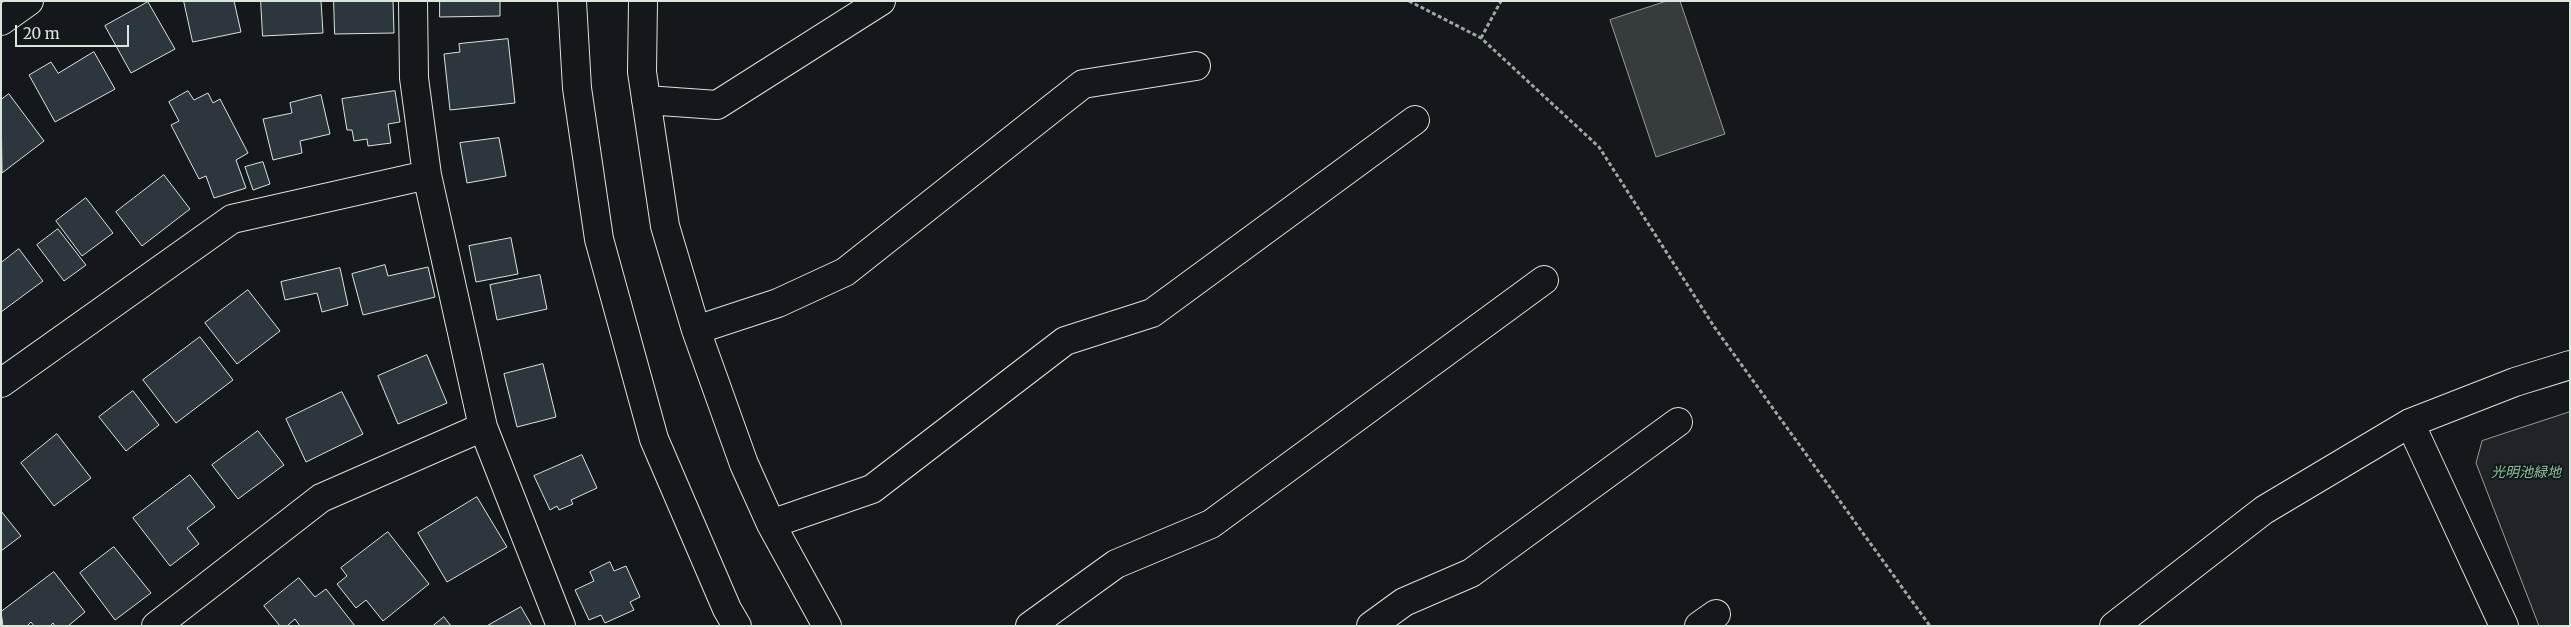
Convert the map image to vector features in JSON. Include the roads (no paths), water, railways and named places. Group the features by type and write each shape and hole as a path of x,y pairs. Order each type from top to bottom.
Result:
{"street":[{"path":"1,21 29,1"},
{"path":"413,1 414,78 427,175 483,427 561,626"},
{"path":"572,1 577,88 602,249 654,439 727,609 737,626"},
{"path":"643,1 642,72 665,226 696,330 744,464 771,524 827,626"},
{"path":"646,100 717,105 881,1"},
{"path":"696,330 778,303 845,272 1083,84 1196,66"},
{"path":"771,524 872,489 1065,341 1152,313 1415,120"},
{"path":"1,383 232,219 427,175"},
{"path":"1030,626 1116,564 1211,524 1544,280"},
{"path":"2114,626 2264,510 2410,424 2515,382 2570,364"},
{"path":"1371,626 1404,602 1471,572 1678,422"},
{"path":"2410,424 2504,626"},
{"path":"156,626 321,498 483,427"}],"park label":[{"name":"光明池緑地","path":"2526,473"}]}
